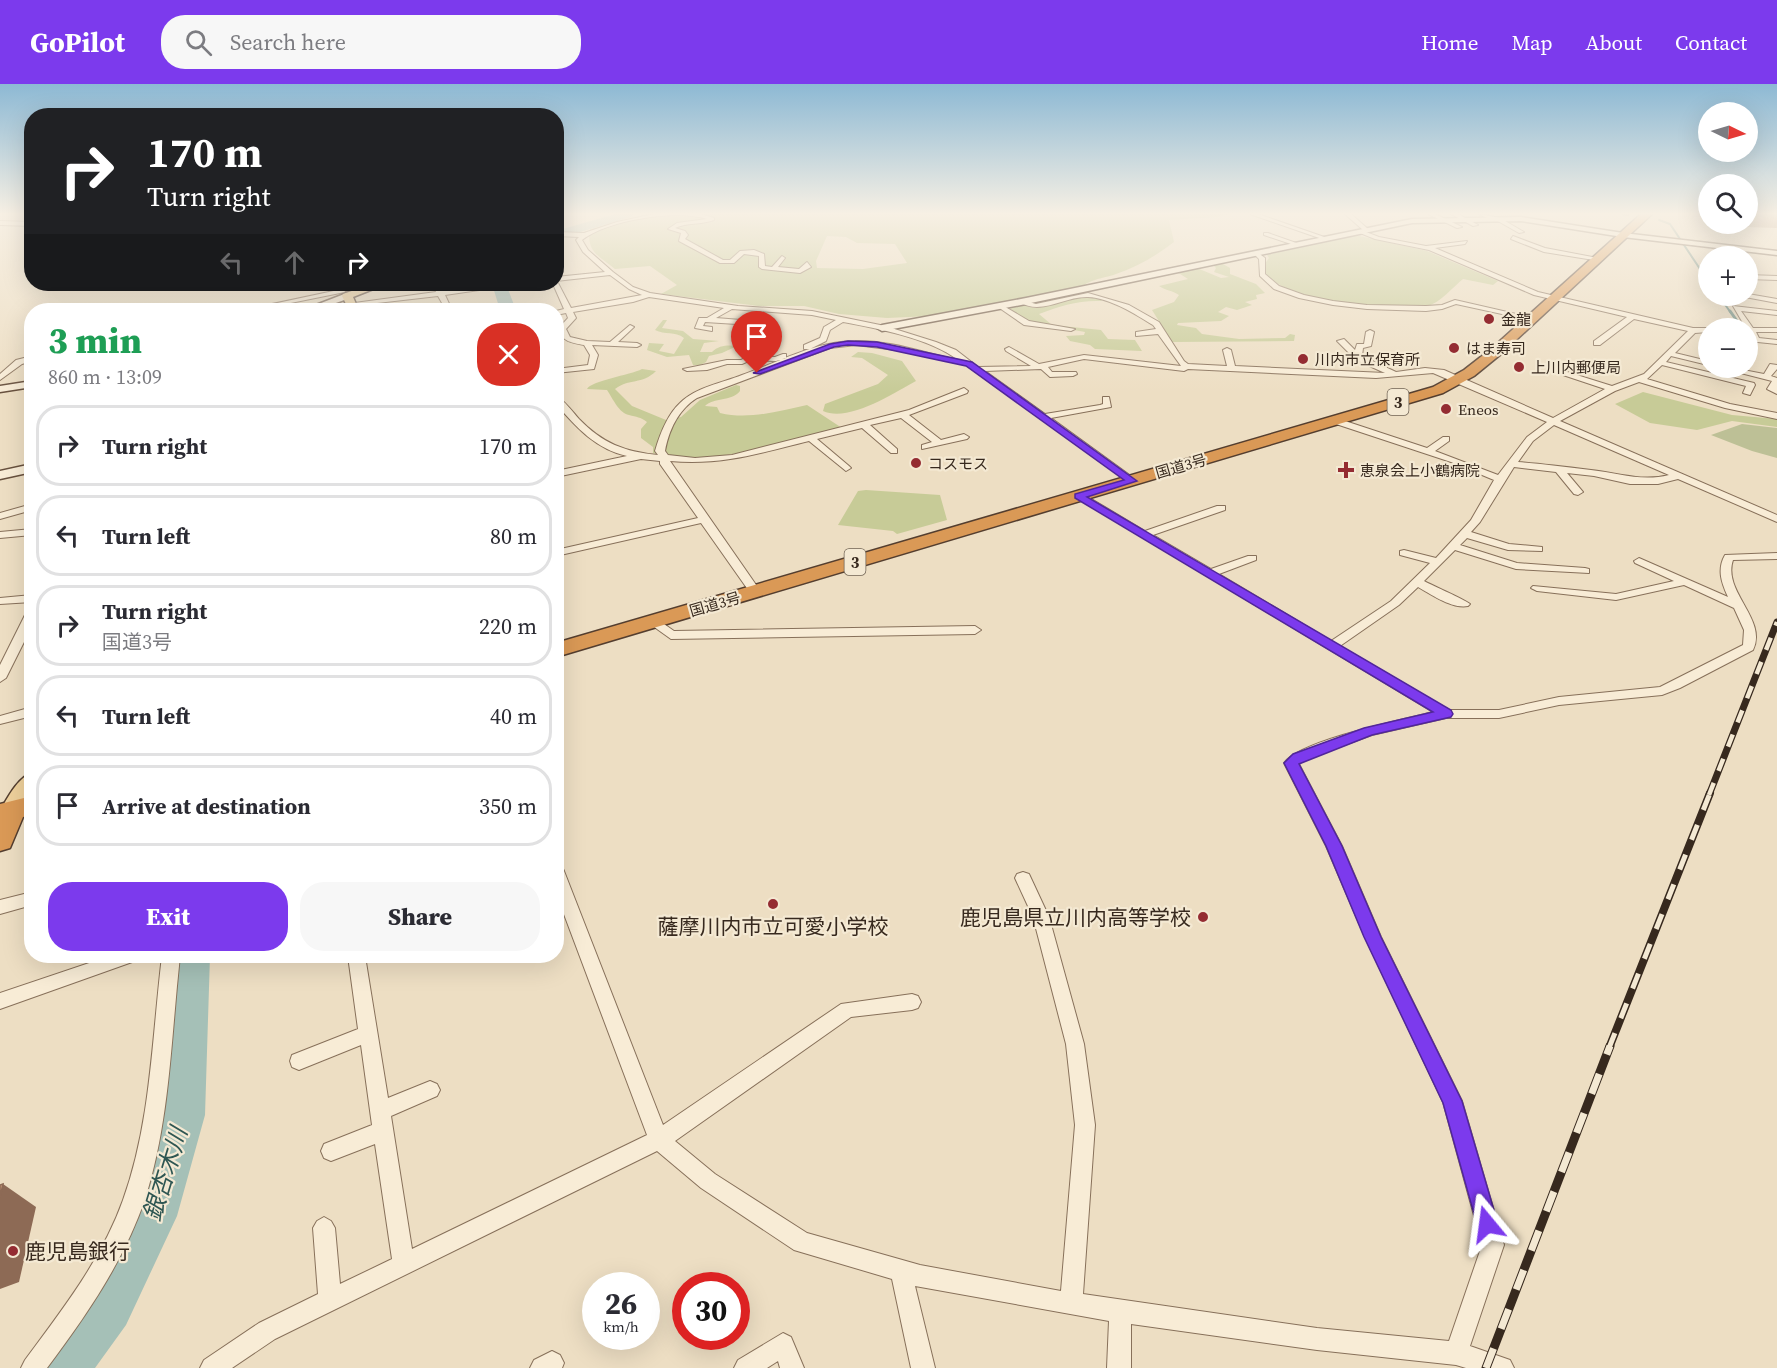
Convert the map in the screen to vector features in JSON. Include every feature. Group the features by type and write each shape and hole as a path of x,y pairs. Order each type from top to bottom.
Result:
{"highway":[{"name":"国道3号","path":"564,648 1438,390 1460,380 1534,319 1583,274"},
{"path":"0,841 14,810"}],"main road":[{"path":"347,300 366,291"},
{"path":"14,810 24,794"}],"street":[{"path":"564,278 603,274"},
{"path":"612,274 632,288 648,295 732,307 786,310 882,328 933,344 953,352 1132,481"},
{"path":"882,328 1159,274"},
{"path":"1263,274 1264,278 1274,285 1306,298 1346,305 1394,309 1443,307 1455,302 1534,319"},
{"path":"1490,274 1536,294 1698,331"},
{"path":"1758,277 1777,278"},
{"path":"317,303 457,291"},
{"path":"559,291 571,321 564,327"},
{"path":"442,293 446,303"},
{"path":"564,312 633,300 648,295"},
{"path":"1022,302 1036,306 1080,295 1096,295 1127,306 1156,324 1181,363 1186,366 1358,375 1396,375 1415,371"},
{"path":"1758,298 1777,301"},
{"path":"1000,306 1027,323 1071,329"},
{"path":"708,320 732,307"},
{"path":"1742,318 1736,308 1777,313"},
{"path":"1597,343 1633,316"},
{"path":"709,329 699,328 702,320 753,323"},
{"path":"687,369 707,368 727,362 742,362 750,358 776,359 823,339 827,329 842,320"},
{"path":"613,344 630,327"},
{"path":"1333,645 1395,603 1438,562 1475,522 1500,479 1530,439 1555,420 1612,389 1647,376 1694,330"},
{"path":"1758,334 1777,330"},
{"path":"1138,334 1161,331"},
{"path":"1357,356 1360,346 1367,346 1370,332"},
{"path":"564,337 587,344 637,345"},
{"path":"1758,337 1777,342"},
{"path":"1341,341 1357,356 1396,375"},
{"path":"755,592 702,520 665,465 665,458 660,451 662,441 678,410 688,400 709,389 833,345 858,343 972,366 1041,366 1084,357 1169,369 1184,369 1186,366"},
{"path":"564,370 591,367 594,355 587,344"},
{"path":"1009,348 1041,366 1050,375 1073,374"},
{"path":"1227,350 1231,368"},
{"path":"1671,354 1698,361"},
{"path":"0,378 24,360"},
{"path":"1662,363 1751,385 1746,393"},
{"path":"1377,366 1436,371 1460,380 1777,519"},
{"path":"1766,377 1773,366 1777,367"},
{"path":"1551,368 1612,389"},
{"path":"1758,375 1777,380 1771,388 1777,391"},
{"path":"1639,379 1728,406 1777,416"},
{"path":"0,389 24,385"},
{"path":"564,408 604,445 640,456 713,460 812,439 903,415 964,391"},
{"path":"1042,417 1102,407 1108,405 1106,399"},
{"path":"903,415 939,443"},
{"path":"1336,421 1421,453 1500,479"},
{"path":"864,425 894,451"},
{"path":"925,447 964,437"},
{"path":"812,439 846,468"},
{"path":"1421,453 1446,440"},
{"path":"564,472 640,456"},
{"path":"1512,464 1594,473 1630,481 1658,481 1678,476"},
{"path":"1559,469 1578,492"},
{"path":"0,475 24,470"},
{"path":"1079,496 1446,714"},
{"path":"1144,536 1221,508"},
{"path":"0,516 24,509"},
{"path":"564,552 702,520"},
{"path":"0,535 24,533"},
{"path":"1463,533 1508,547 1538,549"},
{"path":"1452,546 1516,566 1585,571"},
{"path":"1404,553 1438,562"},
{"path":"1456,1353 1493,1245 1490,1233 1452,1101 1372,937 1334,846 1292,763 1298,757 1369,731 1446,714 1499,714 1559,701 1662,691 1676,687 1713,664 1740,654 1749,647 1750,630 1737,605 1728,580 1726,565 1729,557 1777,556"},
{"path":"1211,573 1252,558"},
{"path":"1639,561 1737,605"},
{"path":"1417,582 1451,600 1464,604"},
{"path":"1538,588 1616,597 1684,582"},
{"path":"0,601 24,599"},
{"path":"654,621 670,635 975,630"},
{"path":"0,678 24,629"},
{"path":"0,720 24,713"},
{"path":"1023,878 1041,917 1075,1044 1085,1125 1071,1304"},
{"path":"564,892 659,1140 708,1181 802,1242 920,1276 1071,1304 1317,1339 1456,1353 1502,1368"},
{"path":"0,907 24,900"},
{"path":"0,1001 109,963"},
{"path":"33,1368 68,1322 105,1261 128,1213 141,1175 149,1136 170,963"},
{"path":"357,963 404,1266"},
{"path":"212,1368 267,1331 659,1140 847,1010 912,1002"},
{"path":"299,1061 368,1034"},
{"path":"331,1151 430,1090"},
{"path":"324,1228 330,1301"},
{"path":"901,1271 923,1368"},
{"path":"1119,1368 1120,1312"},
{"path":"746,1368 783,1345 792,1368"}],"green space":[{"path":"661,274 1116,274 1090,282 1078,291 931,316 887,318 839,314 804,306 759,306 661,294 677,285"},
{"path":"1180,274 1211,274 1221,278 1229,277 1220,274 1230,274 1256,284 1265,293 1256,295 1257,299 1245,302 1252,305 1237,310 1226,307 1218,312 1229,316 1221,321 1178,323 1177,325 1196,328 1202,334 1239,339 1285,338 1290,334 1295,335 1294,341 1172,342 1152,310 1174,302 1179,295 1159,286 1188,279"},
{"path":"1266,274 1481,274 1498,281 1493,285 1463,279 1432,305 1410,308 1340,303 1316,298 1276,283"},
{"path":"1085,296 1103,299 1069,304 1039,314 1052,325 1101,330 1108,339 1135,340 1142,351 1095,349 1090,345 1070,341 1066,336 1084,335 1085,332 1030,322 1009,308 1022,305 1035,308"},
{"path":"663,320 667,320 662,328 683,331 693,339 719,341 704,343 700,352 712,352 724,346 737,346 709,356 706,362 700,365 693,365 689,355 667,357 647,350 649,343 664,344 659,351 674,354 684,338 677,334 655,330"},
{"path":"858,352 872,353 902,361 916,381 858,410 833,414 823,411 825,404 878,384 888,375 862,358 851,357"},
{"path":"642,369 656,371 646,378 615,389 632,406 666,420 681,417 700,400 736,385 740,386 740,391 736,394 705,406 717,407 720,413 742,416 807,405 842,428 772,446 724,455 677,457 653,453 653,447 641,438 641,429 647,422 622,412 607,390 587,389 596,383"},
{"path":"1643,392 1732,415 1777,419 1777,427 1732,421 1697,430 1650,423 1615,404"},
{"path":"1742,424 1777,428 1777,458 1711,435"},
{"path":"858,491 940,495 947,520 897,534 893,531 838,525"}],"waterway":[{"name":"銀杏木川","path":"501,291 506,303"},
{"path":"1726,306 1731,313"},
{"path":"1730,311 1735,318"},
{"name":"銀杏木川","path":"63,1368 108,1307 154,1216 183,1115 191,963"}],"railway":[{"path":"1709,795 1777,622"},
{"path":"1609,1048 1710,793"},
{"path":"1486,1368 1610,1046"}],"place":[{"name":"金龍","path":"1489,319"},
{"name":"はま寿司","path":"1454,348"},
{"name":"川内市立保育所","path":"1303,359"},
{"name":"上川内郵便局","path":"1519,367"},
{"name":"Eneos","path":"1446,409"},
{"name":"コスモス","path":"916,463"},
{"name":"恵泉会上小鶴病院","path":"1346,470"},
{"name":"薩摩川内市立可愛小学校","path":"773,904"},
{"name":"鹿児島県立川内高等学校","path":"1203,917"},
{"name":"鹿児島銀行","path":"13,1251"}],"route":[{"path":"757,373 833,345 848,343 877,345 969,364 1132,481 1079,496 1446,714 1369,731 1298,757 1292,763 1334,846 1372,937 1452,1101 1487,1224"}]}
